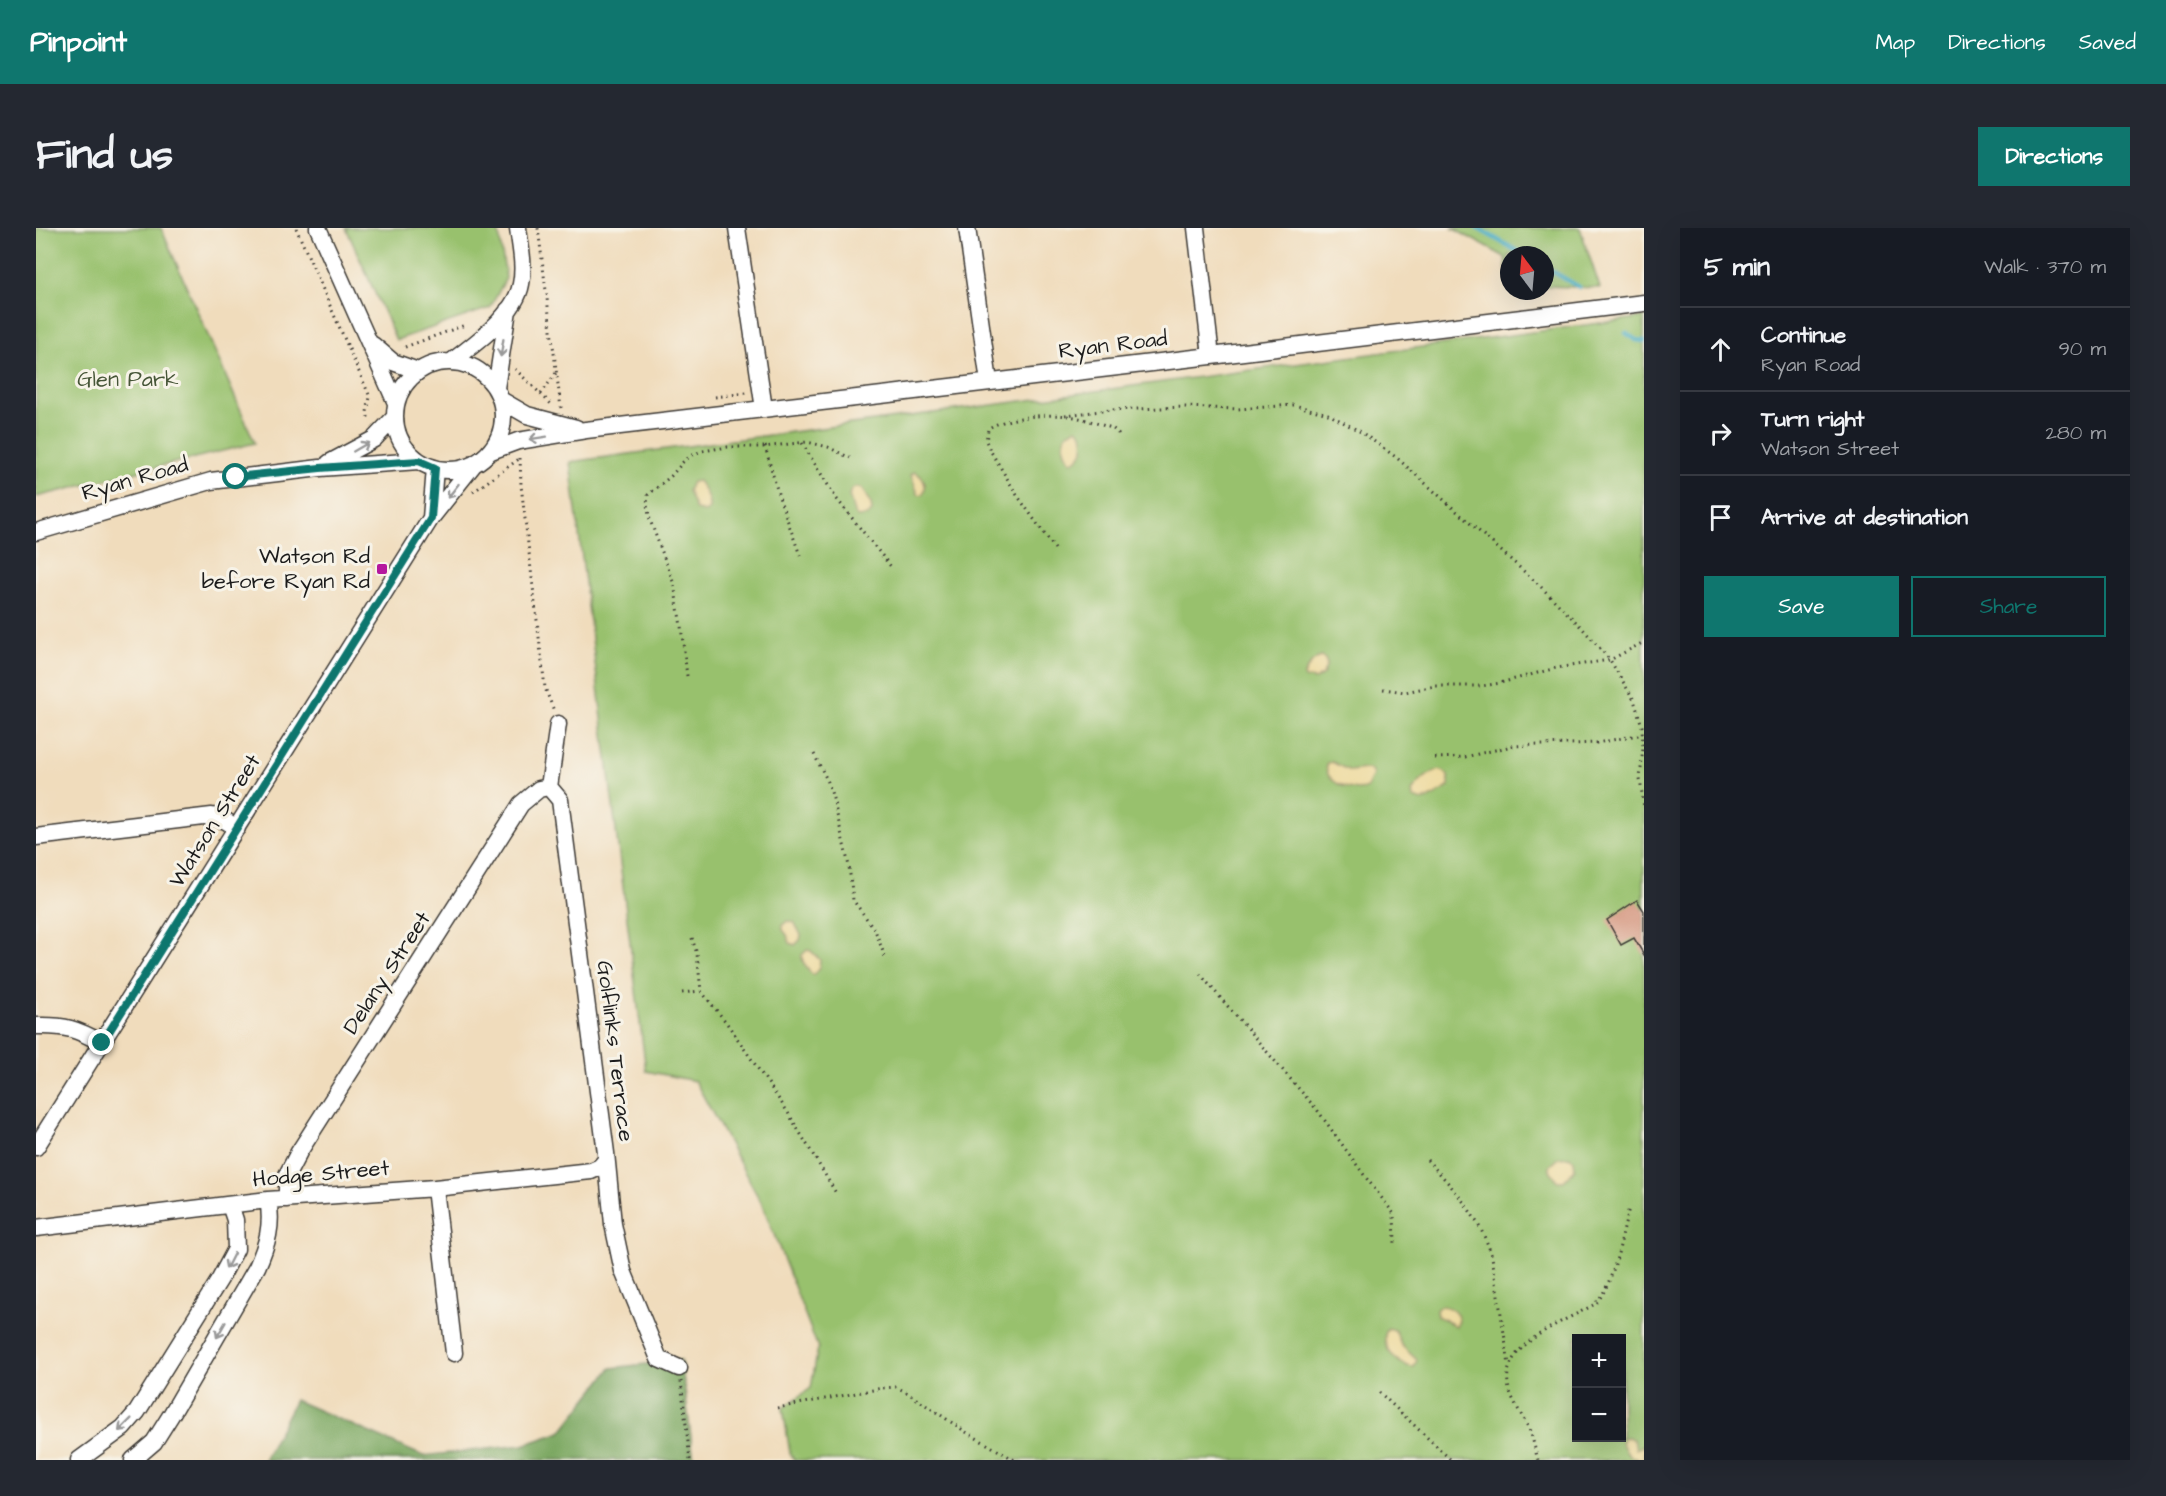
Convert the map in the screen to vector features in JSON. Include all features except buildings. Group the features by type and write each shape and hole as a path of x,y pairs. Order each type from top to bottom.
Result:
{"street":[{"path":"318,228 368,340 395,410 401,442 419,461 435,468 455,470 474,464 491,451 502,427 503,414 499,394 508,309"},
{"path":"451,362 483,338 508,309 522,283 518,228"},
{"path":"737,228 764,409"},
{"path":"967,228 989,382"},
{"path":"1196,228 1211,356"},
{"name":"Ryan Road","path":"491,451 518,441 586,430 1644,303"},
{"path":"368,340 393,362 418,371"},
{"path":"395,410 400,391 418,371 428,366 451,362 464,363 477,369 487,377 499,394"},
{"name":"Ryan Road","path":"499,394 527,415 586,430"},
{"name":"Ryan Road","path":"320,468 374,439 395,410"},
{"name":"Ryan Road","path":"36,532 211,481 320,468 419,461"},
{"name":"Watson Street","path":"36,1147 431,518 474,464"},
{"name":"Watson Street","path":"431,518 435,468"},
{"path":"549,787 558,724"},
{"name":"Golflinks Terrace","path":"549,787 560,800 613,1224 623,1271 659,1359 679,1368"},
{"name":"Delany Street","path":"287,1199 287,1175 299,1152 521,804 539,789 549,787"},
{"path":"36,837 212,816 237,828"},
{"path":"36,1026 61,1026 80,1030 102,1043"},
{"name":"Hodge Street","path":"36,1228 268,1200 435,1188 591,1171 600,1167 606,1160"},
{"path":"435,1188 454,1353"},
{"path":"133,1460 154,1442 257,1267 268,1244 271,1215 268,1200"},
{"path":"79,1460 123,1428 137,1412 220,1279 236,1249 236,1220 230,1205"}],"path":[{"path":"296,228 370,398 367,412 369,427"},
{"path":"513,368 562,412 538,228"},
{"path":"405,347 465,325"},
{"path":"541,394 557,371"},
{"path":"715,397 761,391"},
{"path":"1055,549 990,450 986,434 988,429 999,423 1111,410 1238,409 1293,405 1315,409 1341,419 1397,458 1485,536 1543,589 1610,660 1624,679 1634,700 1643,734 1640,780 1644,808"},
{"path":"1065,415 1112,428 1118,433 1119,438"},
{"path":"801,443 836,498 876,551 892,568"},
{"path":"687,676 684,641 674,584 650,520 646,499 692,455 728,447 812,443 828,447 850,458"},
{"path":"765,446 779,496 801,558"},
{"path":"469,496 520,458 521,485 545,688 558,724"},
{"path":"1383,689 1405,692 1435,686 1482,686 1556,668 1610,660 1644,642"},
{"path":"1435,758 1465,757 1512,746 1597,743 1643,734"},
{"path":"813,754 828,782 834,802 849,866 854,900 875,930 885,957"},
{"path":"692,938 697,954 701,991 726,1022 786,1111 836,1193"},
{"path":"1200,974 1318,1111 1394,1214 1395,1243"},
{"path":"682,993 701,991"},
{"path":"1427,1160 1467,1207 1487,1241 1492,1257 1509,1367 1507,1381 1511,1395 1531,1432 1538,1460"},
{"path":"1509,1367 1526,1344 1545,1330 1601,1298 1614,1264 1629,1208"},
{"path":"679,1368 690,1460"},
{"path":"777,1408 896,1387 1015,1460"},
{"path":"1379,1392 1451,1460"}],"green space":[{"name":"Glen Park","path":"36,228 161,228 255,443 36,497"},
{"path":"346,228 498,228 506,278 490,308 396,340"},
{"path":"1452,228 1580,228 1600,288 1554,286 1554,246 1500,246 1500,254"},
{"path":"1644,317 1644,1460 794,1460 790,1453 783,1408 811,1388 818,1348 763,1206 695,1081 646,1071 570,462"},
{"path":"681,1360 694,1460 264,1460 295,1400 423,1456 523,1445 561,1432 611,1368"}],"sand":[{"path":"1077,428 1082,433 1083,450 1082,454 1072,462 1065,452 1064,441 1066,434"},
{"path":"914,472 924,482 925,488 922,495 918,494 911,475"},
{"path":"698,481 709,502 709,509 705,512 696,510 688,491 692,482"},
{"path":"856,487 862,489 871,504 872,512 867,516 857,517 854,513 849,495"},
{"path":"1321,657 1327,664 1323,675 1315,680 1305,678 1304,675 1310,664"},
{"path":"1332,762 1350,771 1371,770 1373,775 1367,788 1361,790 1347,788 1333,780 1328,775 1327,769 1328,763"},
{"path":"1440,770 1448,776 1449,786 1423,801 1413,798 1412,791 1418,784 1428,775"},
{"path":"787,921 794,922 801,935 795,945 790,943 783,930 783,925"},
{"path":"807,950 820,960 819,968 814,975 803,960 802,955"},
{"path":"1569,1157 1574,1160 1575,1169 1564,1181 1557,1181 1550,1166 1559,1158"},
{"path":"1440,1306 1450,1308 1455,1312 1459,1321 1456,1326 1437,1316 1436,1310"},
{"path":"1388,1328 1395,1330 1401,1345 1417,1360 1414,1367 1401,1363 1390,1353 1385,1340"},
{"path":"1626,1438 1634,1440 1636,1449 1644,1445 1644,1460 1633,1457 1626,1450 1622,1443 1626,1442"}],"waterway":[{"path":"1477,228 1508,246"},
{"path":"1554,272 1579,287"},
{"path":"1626,333 1636,340 1644,341"}],"place":[{"name":"Watson Rd before Ryan Rd","path":"382,569"}],"route":[{"path":"102,1043 431,518 435,468 419,461 236,477"}]}
